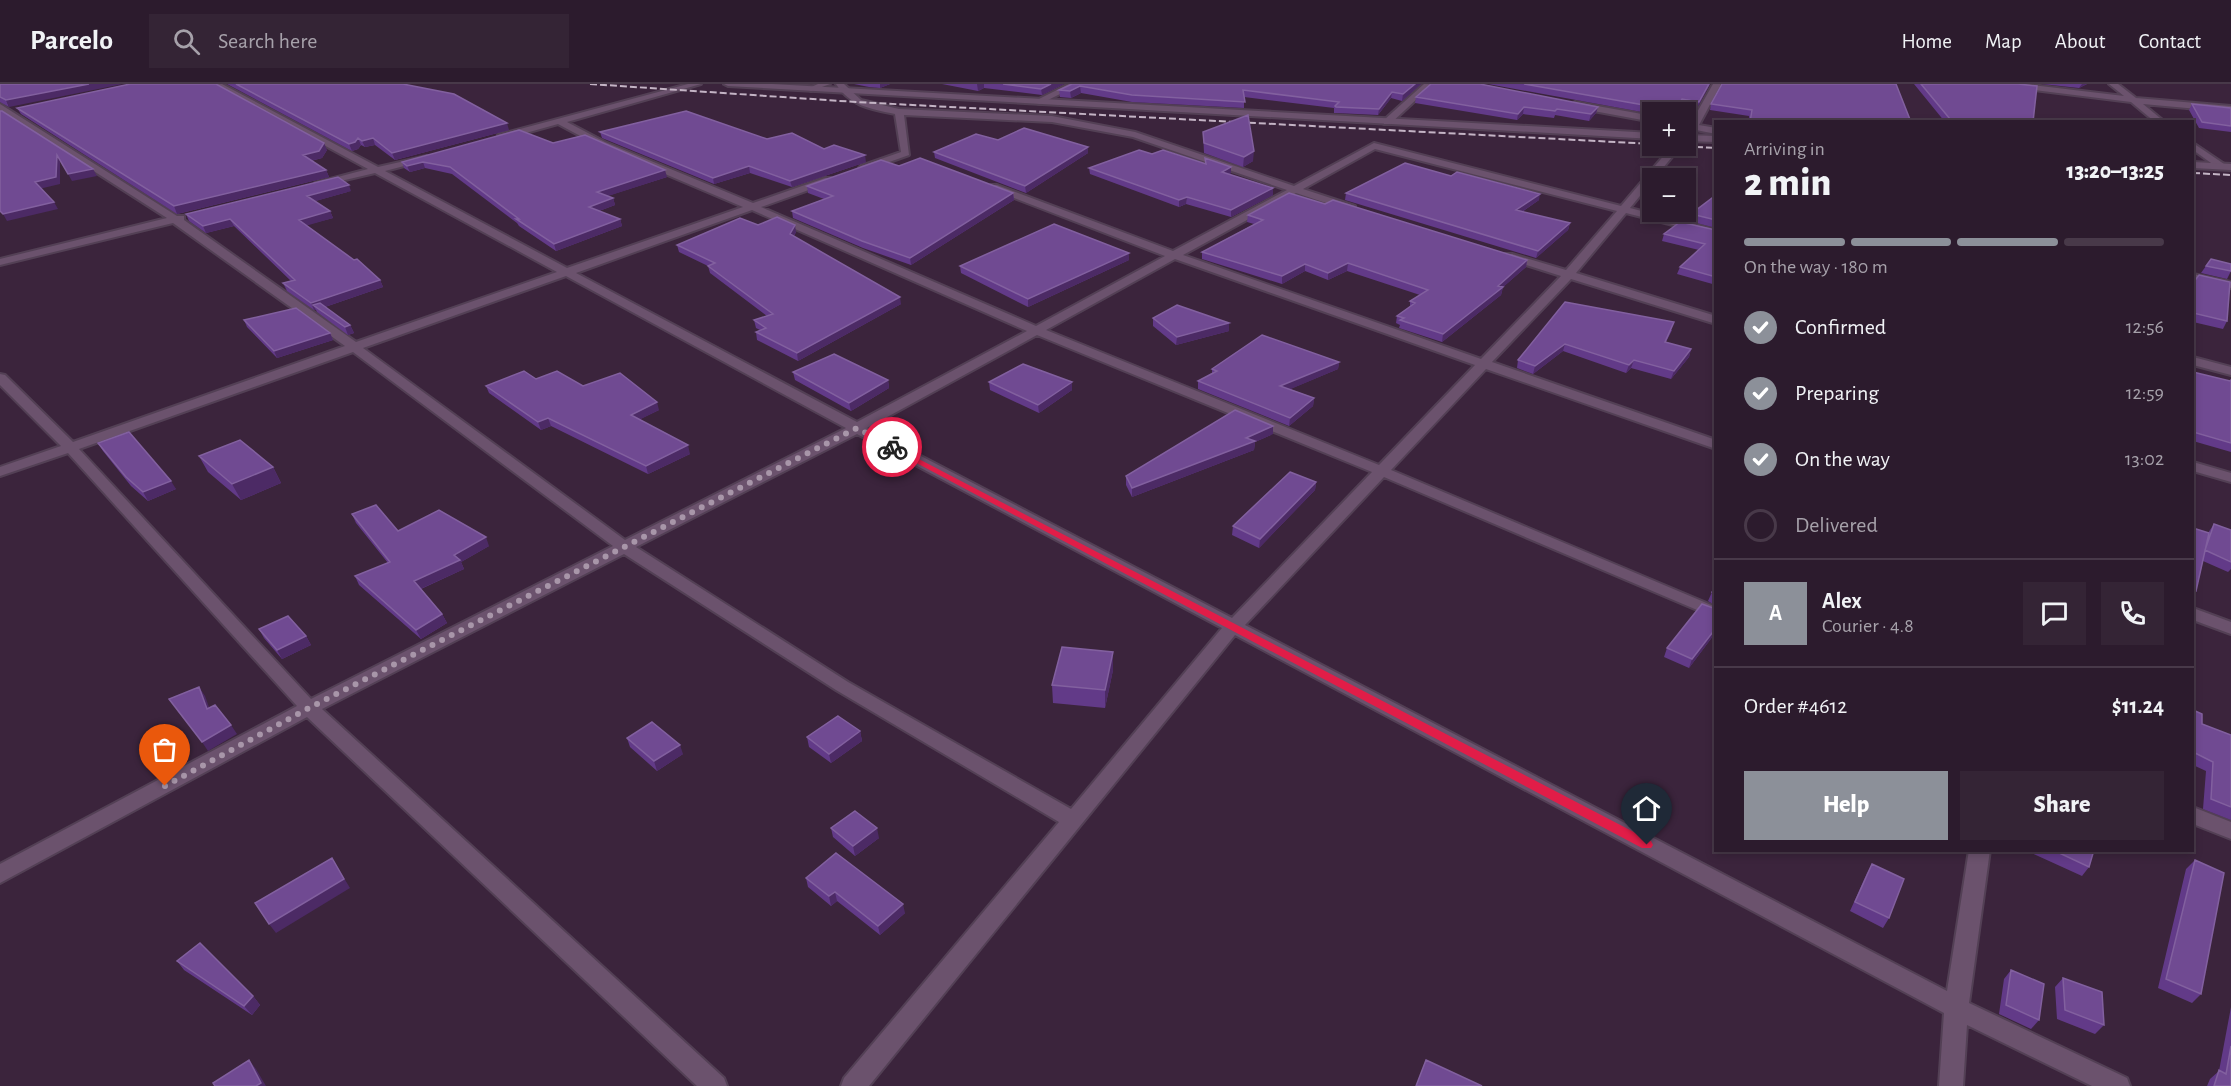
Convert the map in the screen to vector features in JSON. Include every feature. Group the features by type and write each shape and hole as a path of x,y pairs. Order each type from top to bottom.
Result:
{"street":[{"path":"216,84 857,428 1956,1008 2118,1086"},
{"path":"490,140 697,84"},
{"path":"728,84 811,89 841,87 1037,102 1642,135"},
{"path":"811,89 826,84"},
{"path":"1037,102 1076,84"},
{"path":"1387,122 1429,84"},
{"path":"1696,116 1717,84"},
{"path":"2003,84 2132,100 2231,109"},
{"path":"2113,84 2158,120"},
{"path":"841,87 856,102 899,112 1052,119 1125,133 1363,212"},
{"path":"1563,102 1642,117"},
{"path":"6,110 181,218 625,547 842,686 1073,820"},
{"path":"0,472 846,174 912,155 899,112"},
{"path":"558,121 602,144 1038,331 1382,471 1714,612"},
{"path":"1696,126 1714,131"},
{"path":"1696,138 1714,139"},
{"path":"0,874 309,708 857,428 1374,146 1626,208 1714,232"},
{"path":"2194,147 2226,166"},
{"path":"310,187 434,155"},
{"path":"853,1086 1233,627 1568,275 1668,156"},
{"path":"2194,165 2226,166"},
{"path":"982,182 1176,256 1714,444"},
{"path":"0,262 181,218"},
{"path":"1500,254 1714,319"},
{"path":"2194,277 2231,285"},
{"path":"2194,361 2231,371"},
{"path":"0,378 70,447 309,708 715,1086"},
{"path":"2194,466 2231,478"},
{"path":"2194,614 2231,628"},
{"path":"2194,815 2231,831"},
{"path":"1951,1086 1956,1008 1980,852"}],"building":[{"path":"0,84 89,84 6,100 0,97"},
{"path":"130,84 216,84 324,143 319,151 303,155 326,170 174,206 17,108"},
{"path":"236,84 403,84 454,94 507,123 392,153 373,138 362,141 358,138 349,144"},
{"path":"1003,84 1051,84 1041,89"},
{"path":"1072,84 1415,84 1403,94 1392,92 1379,109 1336,107 1339,102 1243,90 1245,102 1132,95 1080,86 1070,91 1059,90"},
{"path":"1431,84 1480,84 1598,107 1591,114 1524,107 1518,114 1416,97"},
{"path":"1524,84 1709,84 1699,102 1682,99 1680,102 1642,102 1642,105"},
{"path":"1722,84 1896,84 1910,120 1750,120 1752,110 1711,104"},
{"path":"1921,84 2037,86 2033,120 1950,119"},
{"path":"2192,104 2231,108 2231,126 2202,122"},
{"path":"0,111 93,169 68,174 57,155 56,177 35,182 54,202 3,214 0,211"},
{"path":"686,111 767,139 792,133 824,149 834,145 865,155 790,181 749,166 713,178 600,132"},
{"path":"1248,115 1254,151 1244,157 1204,143 1203,132"},
{"path":"1024,128 1088,147 1025,186 934,152 976,134 998,140"},
{"path":"519,130 553,143 585,135 665,170 597,192 613,198 589,207 620,219 554,244 516,219 519,219 450,167 423,162 407,166 402,162"},
{"path":"1139,150 1152,154 1163,150 1206,164 1205,158 1231,167 1222,172 1273,188 1231,210 1187,197 1179,200 1089,168"},
{"path":"920,158 1013,193 910,258 862,241 792,211 833,196 807,186 881,160 899,166"},
{"path":"1405,163 1451,176 1457,172 1540,194 1516,210 1570,223 1538,251 1346,193"},
{"path":"338,177 349,185 307,196 330,211 299,220 354,260 357,259 380,280 311,303 283,283 295,280 230,219 203,226 186,214"},
{"path":"1289,193 1325,204 1333,200 1527,260 1498,286 1503,287 1443,334 1400,320 1404,318 1397,316 1415,303 1410,301 1428,290 1348,263 1328,273 1305,264 1282,276 1202,252 1263,220 1248,215"},
{"path":"1714,197 1714,220 1696,215 1696,210"},
{"path":"777,217 795,225 790,234 900,297 797,353 756,332 766,328 754,320 773,314 708,266 715,263 677,245 740,218 758,225"},
{"path":"1680,222 1714,230 1714,276 1680,267 1705,244 1664,234"},
{"path":"1054,224 1129,253 1028,299 960,266"},
{"path":"2211,259 2231,264 2231,271 2206,266"},
{"path":"2199,275 2230,282 2227,321 2194,313 2194,282"},
{"path":"1565,302 1674,322 1665,342 1691,349 1674,371 1634,360 1629,365 1565,344 1535,366 1518,360"},
{"path":"320,303 350,325 345,327 313,305"},
{"path":"1177,305 1229,323 1177,337 1153,318"},
{"path":"296,308 330,333 274,351 244,320"},
{"path":"1262,335 1339,362 1280,386 1314,398 1290,418 1198,381 1217,371 1212,369"},
{"path":"834,354 888,380 849,403 793,372"},
{"path":"1023,364 1072,382 1038,405 989,382"},
{"path":"524,371 536,379 557,371 583,386 620,373 657,402 631,415 688,445 646,466 548,418 538,422 486,386"},
{"path":"2194,372 2231,380 2231,443 2194,432"},
{"path":"1235,410 1273,426 1246,438 1255,441 1132,488 1126,476"},
{"path":"129,432 171,481 143,492 126,477 98,443"},
{"path":"240,440 273,467 232,484 199,456"},
{"path":"1290,472 1316,482 1260,539 1233,526"},
{"path":"376,505 398,531 439,510 486,537 454,555 460,560 414,581 442,614 416,630 355,576 390,562 352,514"},
{"path":"2214,524 2231,530 2231,562 2205,550"},
{"path":"2194,528 2209,533 2196,591 2194,590"},
{"path":"1702,604 1714,608 1714,631 1692,659 1667,648"},
{"path":"288,616 306,636 277,650 259,629"},
{"path":"1062,647 1113,652 1105,690 1052,685"},
{"path":"199,687 207,709 215,705 231,725 202,742 169,699"},
{"path":"2194,710 2202,714 2202,724 2231,735 2231,807 2211,799 2213,762 2194,752"},
{"path":"838,716 860,731 829,754 807,737"},
{"path":"652,722 680,745 654,761 627,738"},
{"path":"855,811 877,828 853,846 831,828"},
{"path":"2057,852 2093,852 2089,867"},
{"path":"836,853 903,904 878,926 835,892 829,896 806,878"},
{"path":"332,858 344,879 269,924 255,903"},
{"path":"2195,860 2224,873 2201,994 2166,979"},
{"path":"1872,864 1904,879 1889,918 1855,902"},
{"path":"200,943 253,996 244,1006 177,961"},
{"path":"2011,970 2044,984 2039,1020 2006,1005"},
{"path":"2063,978 2102,992 2104,1025 2065,1010"},
{"path":"2231,1046 2231,1086 2214,1086 2219,1070 2226,1074"},
{"path":"249,1060 261,1083 256,1086 215,1086 213,1083"},
{"path":"1426,1060 1482,1086 1416,1086"}],"railway":[{"path":"590,84 856,102 1642,143"},
{"path":"1696,147 1714,148"},
{"path":"2194,173 2231,175"}],"way so far":[{"path":"165,786 309,708 857,428 892,447"}],"route":[{"path":"892,447 1647,845"}]}
